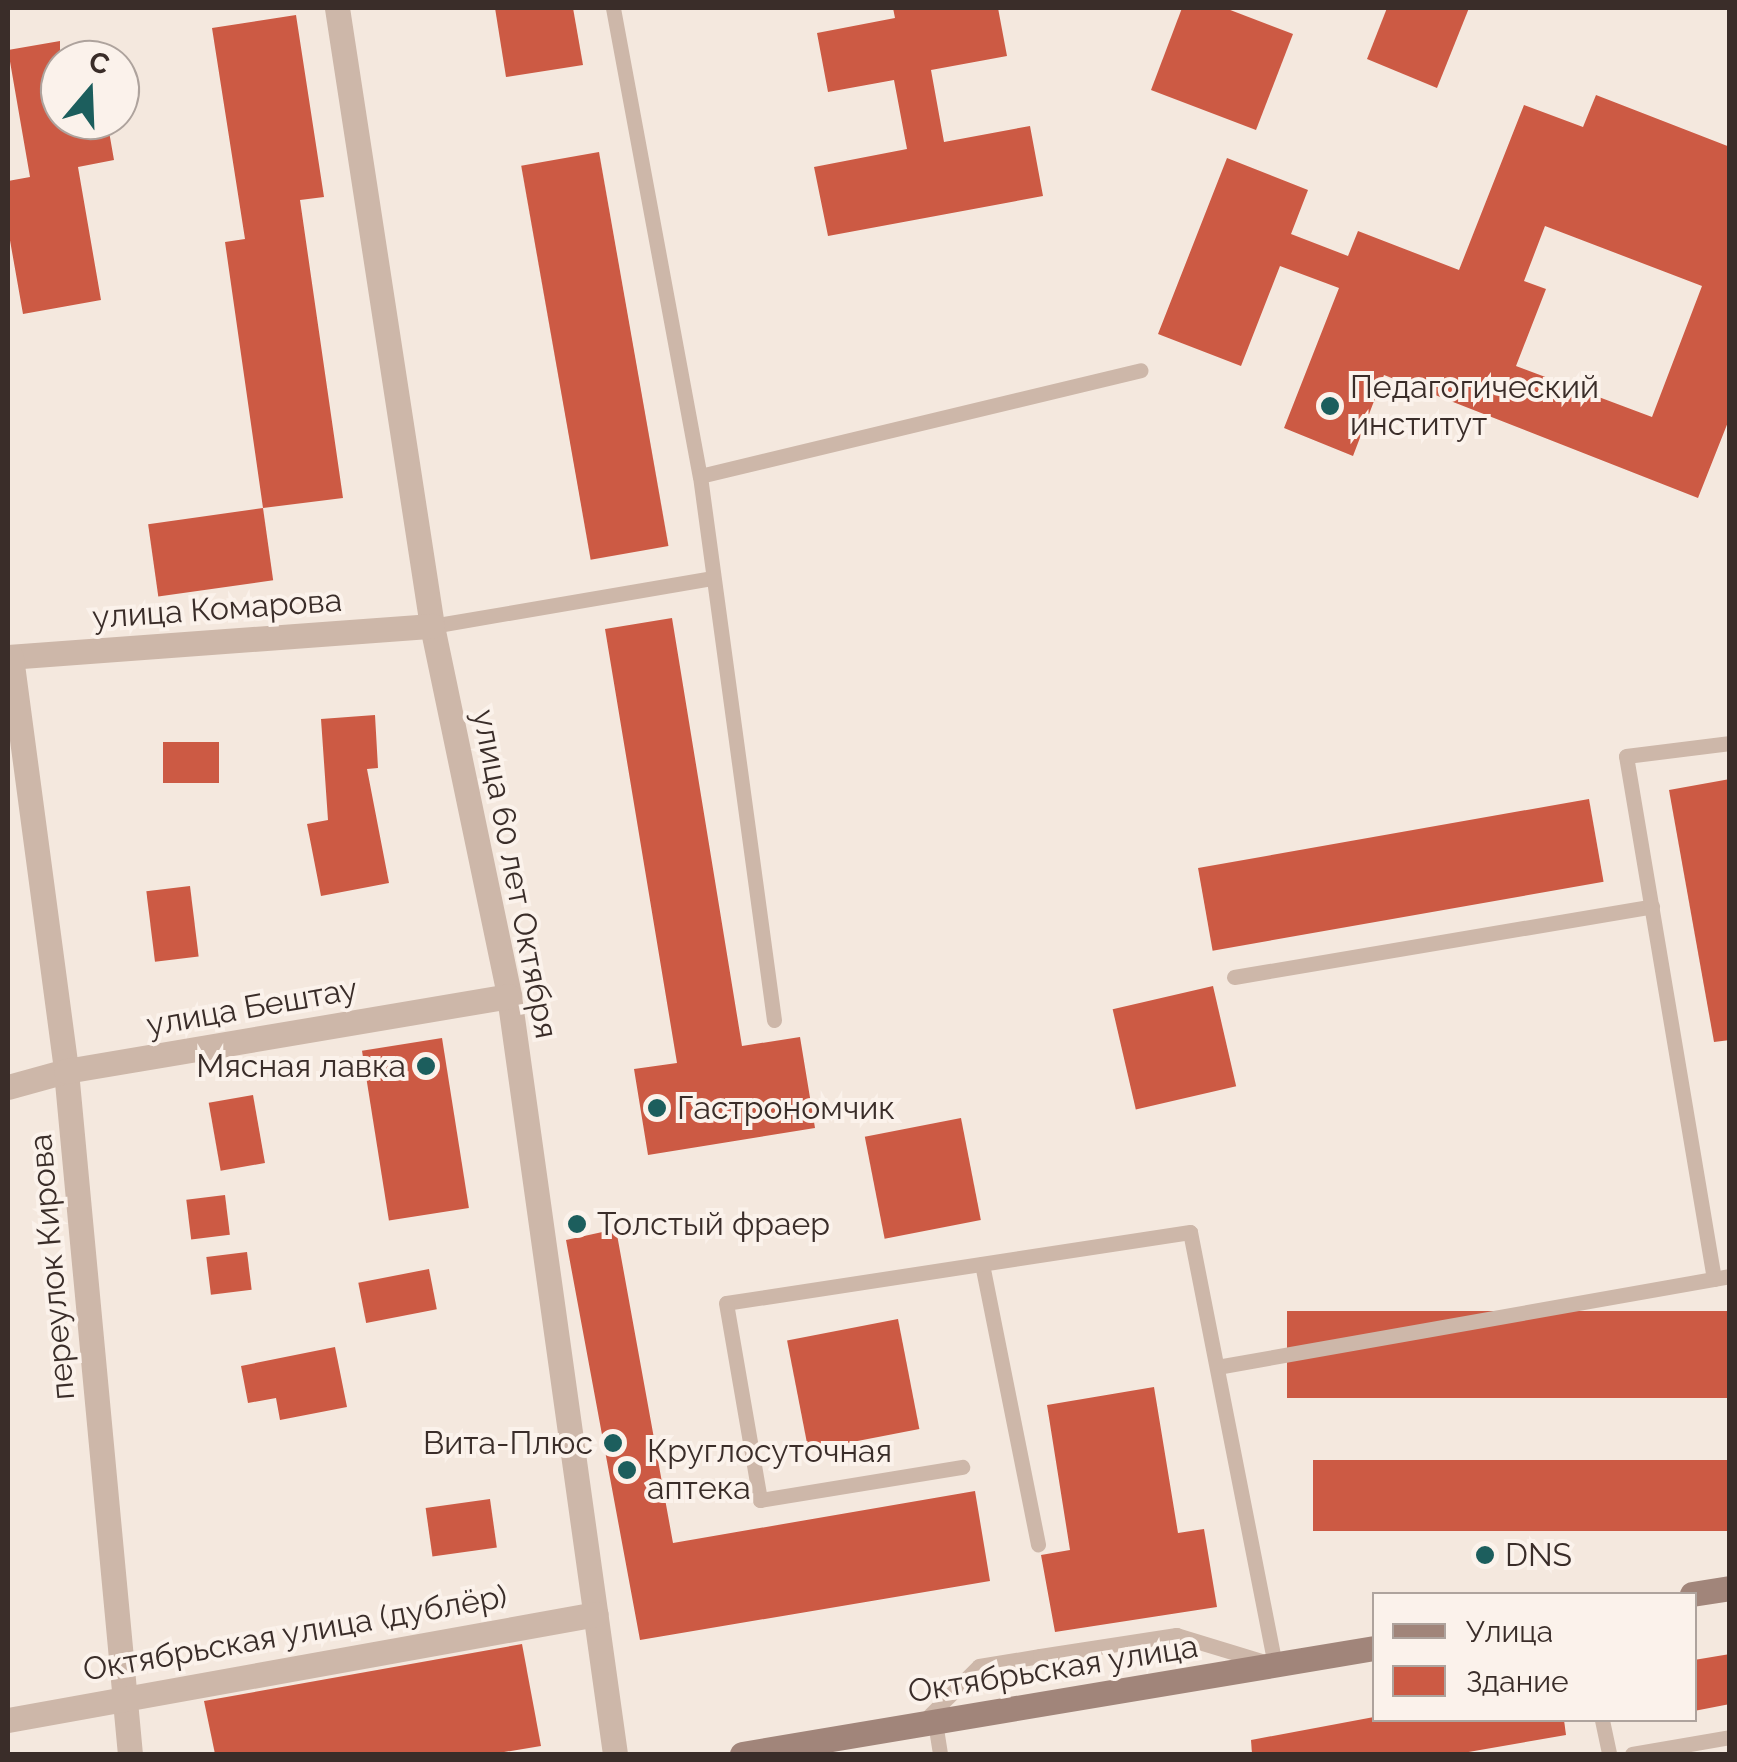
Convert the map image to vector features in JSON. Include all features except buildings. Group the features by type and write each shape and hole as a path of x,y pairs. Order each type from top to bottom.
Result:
{"main road":[{"path":"1697,1593 1730,1588"},
{"name":"Октябрьская улица","path":"742,1754 1372,1648"}],"street":[{"name":"улица 60 лет Октября","path":"337,8 432,626 510,996 616,1754"},
{"name":"улица Комарова","path":"10,657 432,626"},
{"name":"переулок Кирова","path":"10,657 66,1071 130,1754"},
{"name":"улица Бештау","path":"8,1087 66,1071 510,996"},
{"name":"Октябрьская улица (дублёр)","path":"8,1720 124,1694 596,1614"}],"lane":[{"path":"613,8 700,476 774,1020"},
{"path":"700,476 1140,370"},
{"path":"432,626 713,578"},
{"path":"1217,1367 1722,1277 1626,756 1730,743"},
{"path":"1234,977 1652,906"},
{"path":"940,1754 928,1723 979,1666 1176,1634 1274,1665 1190,1232 726,1303 760,1500 962,1467"},
{"path":"982,1264 1038,1544"},
{"path":"1602,1722 1610,1754"},
{"path":"1632,1754 1730,1737"}],"place":[{"name":"Педагогический институт","path":"1330,406"},
{"name":"Мясная лавка","path":"426,1066"},
{"name":"Гастрономчик","path":"657,1108"},
{"name":"Толстый фраер","path":"577,1224"},
{"name":"Вита-Плюс","path":"613,1443"},
{"name":"Круглосуточная аптека","path":"627,1470"},
{"name":"DNS","path":"1485,1555"}]}
